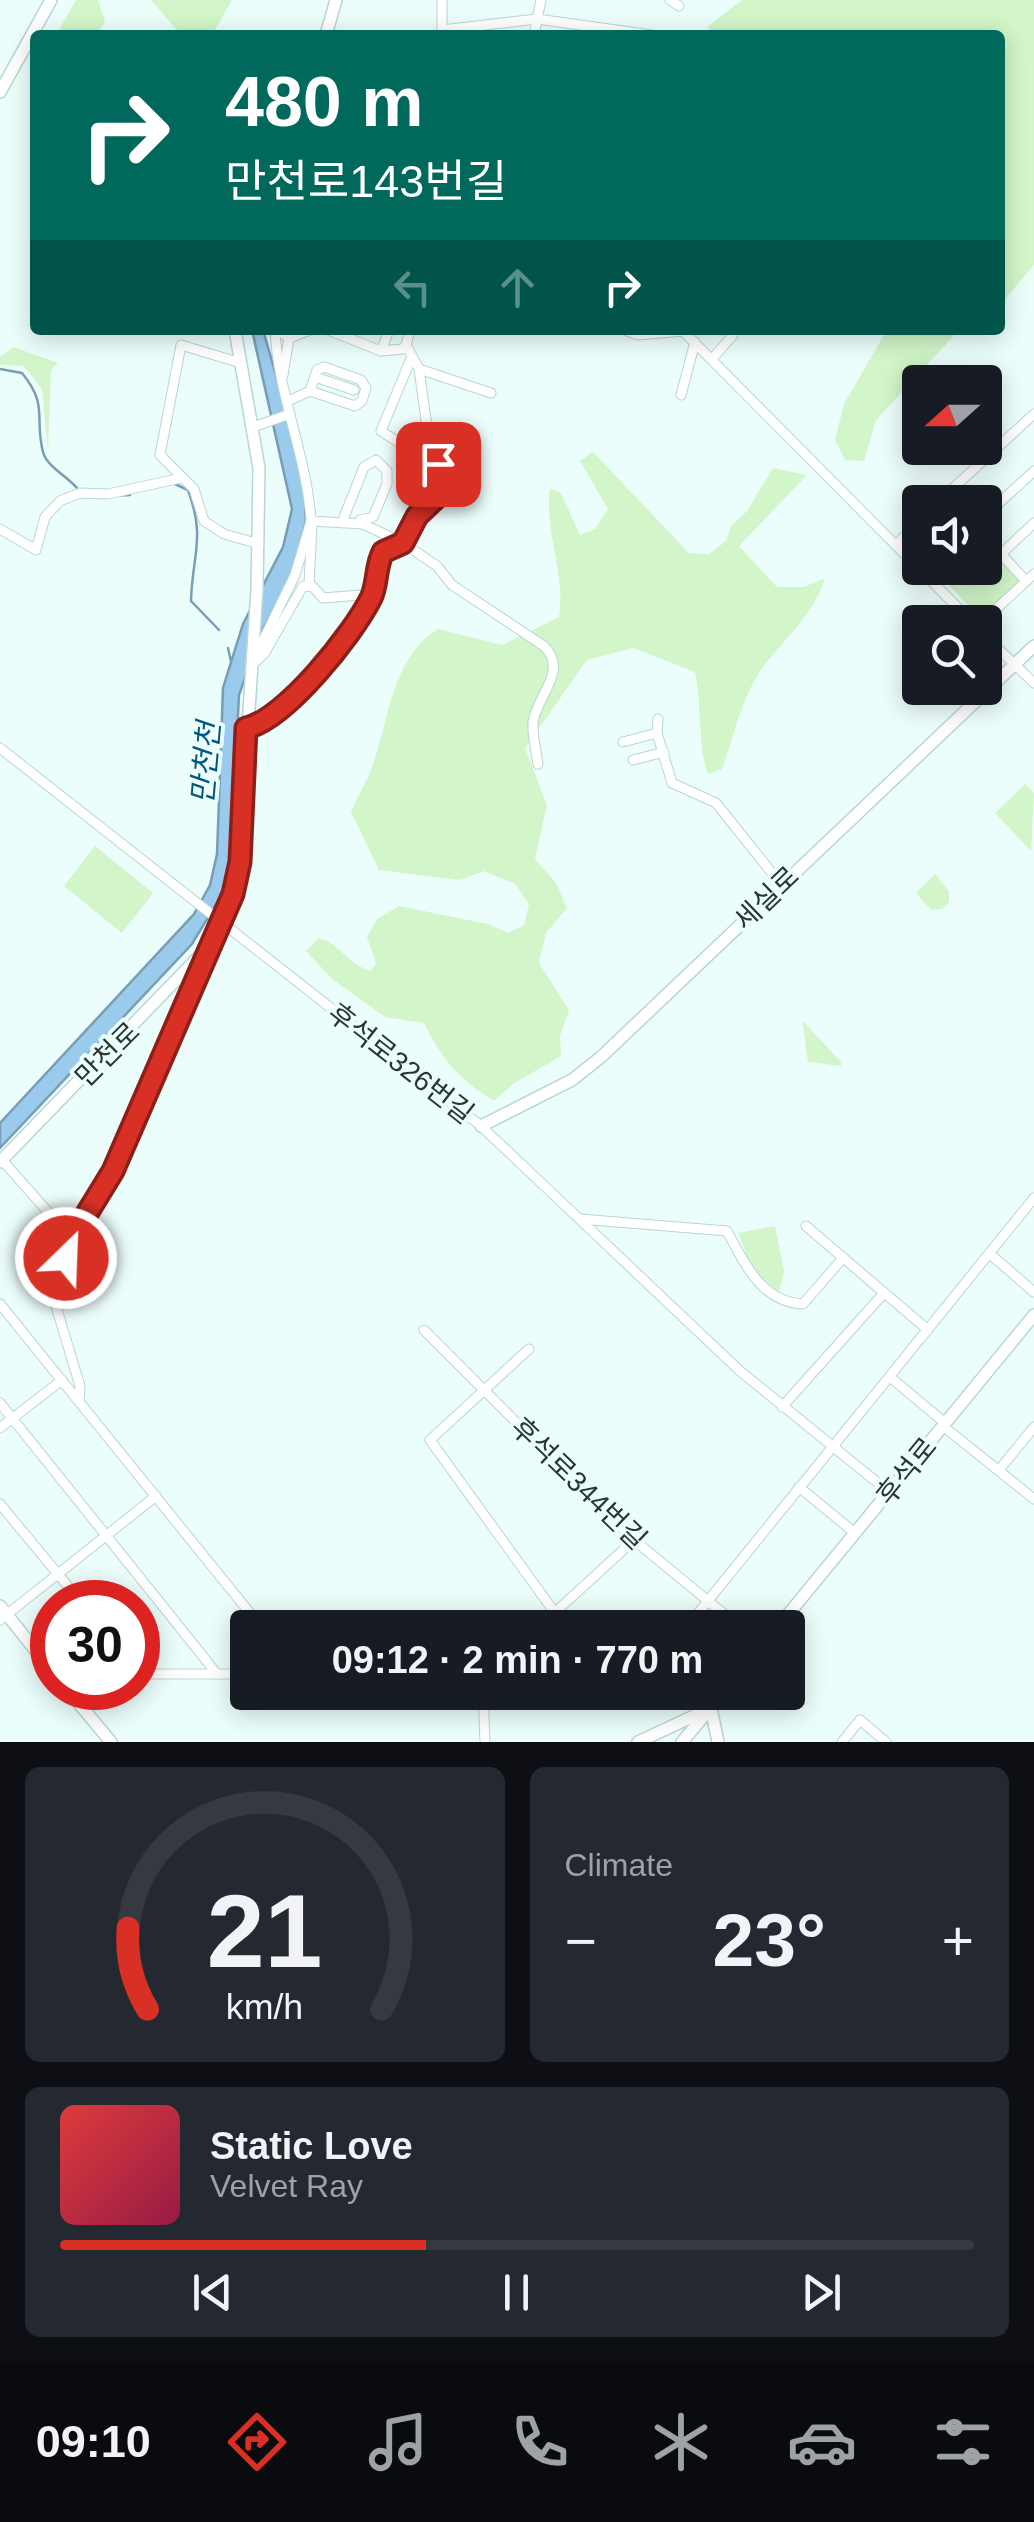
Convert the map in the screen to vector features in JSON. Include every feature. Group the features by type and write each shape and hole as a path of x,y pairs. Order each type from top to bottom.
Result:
{"street":[{"path":"35,30 52,0"},
{"path":"327,30 336,0"},
{"path":"442,0 442,30 537,19 616,30"},
{"path":"535,30 541,0"},
{"path":"0,92 30,39"},
{"path":"236,335 259,425 259,544 224,534 204,521 194,489 160,454 181,346 241,362"},
{"path":"252,662 308,585 311,521 305,468 289,416 277,335"},
{"path":"284,335 289,338"},
{"path":"289,338 297,335"},
{"path":"342,335 382,350 403,349 409,335"},
{"path":"382,350 387,335"},
{"path":"687,335 955,605"},
{"path":"712,359 731,335"},
{"path":"289,338 282,384 319,513 344,518 364,521 374,514 388,475 376,460 364,466 344,518"},
{"path":"681,395 695,342"},
{"path":"403,543 417,516 437,497 441,478 427,426 419,368 406,344"},
{"path":"412,356 381,431 400,440 404,449 438,462"},
{"path":"288,401 310,392 352,406 362,401 365,391 361,380 320,368 310,392"},
{"path":"419,368 490,392"},
{"path":"315,377 354,390"},
{"path":"961,485 1034,414"},
{"path":"259,425 289,416"},
{"path":"1002,500 1034,471"},
{"path":"0,529 36,550 46,517 60,501 80,493 108,494 181,478"},
{"path":"311,521 363,524 403,543 437,566 452,585 544,646 553,656 555,670 533,722 538,764"},
{"path":"252,662 295,576 311,521"},
{"path":"1002,553 1034,523"},
{"path":"896,544 902,538"},
{"path":"246,728 284,709 352,630 373,594 380,557 390,545 403,543"},
{"name":"만천로","path":"209,946 1,1161 72,1238 113,1171 209,946 240,862 259,544"},
{"path":"1001,605 1030,578 1002,555"},
{"path":"308,585 323,598 373,594"},
{"name":"세실로","path":"482,1126 572,1080 1034,646"},
{"path":"1002,652 1034,684"},
{"path":"658,719 657,733 672,783 716,803 780,884"},
{"path":"622,742 657,733"},
{"name":"후석로326번길","path":"0,748 482,1126 782,1407 889,1492"},
{"path":"633,760 664,752"},
{"path":"700,1610 1034,1198"},
{"path":"1023,1212 1034,1221"},
{"path":"580,1219 727,1231 750,1273 766,1292 788,1303 803,1304 843,1258"},
{"path":"806,1226 928,1330"},
{"path":"72,1238 56,1306 80,1386 79,1400"},
{"path":"990,1254 1034,1292"},
{"path":"782,1407 884,1292"},
{"path":"0,1304 248,1610"},
{"name":"후석로","path":"792,1610 1034,1314"},
{"name":"후석로344번길","path":"424,1330 634,1540 720,1610"},
{"path":"529,1350 430,1440 430,1445 553,1610"},
{"path":"890,1376 1034,1499"},
{"path":"0,1428 62,1380"},
{"path":"0,1404 217,1674"},
{"path":"998,1470 1034,1427"},
{"path":"800,1487 855,1533"},
{"path":"30,1645 2,1613 59,1576 156,1496"},
{"path":"0,1504 62,1580"},
{"path":"558,1610 634,1540"},
{"path":"160,1674 230,1674"},
{"path":"84,1710 111,1742"},
{"path":"484,1710 485,1742"},
{"path":"638,1742 707,1710"},
{"path":"682,1742 709,1710"},
{"path":"711,1710 718,1742"},
{"path":"842,1742 860,1720 886,1742"}],"green space":[{"path":"76,0 98,0 105,22 99,30 59,30"},
{"path":"151,0 232,0 215,30 177,30"},
{"path":"742,0 1034,0 1034,265 1005,299 1005,30 710,30 708,26"},
{"path":"884,335 954,335 927,365 902,365 902,392 876,420 864,461 845,460 835,440 844,404"},
{"path":"13,347 58,363 51,370 48,452 42,389 24,366 0,365 0,357"},
{"path":"593,452 689,553 709,554 726,541 731,526 747,511 773,468 807,475 739,546 777,587 804,587 825,578 806,614 756,678 722,769 708,774 705,764 695,672 633,648 587,660 525,748 547,805 535,859 556,883 567,908 546,933 539,963 569,1010 560,1036 561,1056 513,1084 494,1101 453,1068 424,1023 385,1017 331,978 306,951 319,938 371,971 376,963 367,937 377,919 399,906 488,924 508,933 524,925 529,904 515,884 484,871 460,880 379,870 351,812 372,767 402,671 423,641 438,629 502,645 559,617 560,585 550,521 550,489 561,493 580,535 595,529 608,509 580,461"},
{"path":"1002,560 1021,581 994,605 968,605 949,585 1002,585"},
{"path":"1025,784 1034,793 1031,851 995,813"},
{"path":"95,846 153,893 122,933 64,886"},
{"path":"935,874 949,892 949,902 942,909 931,910 916,893"},
{"path":"802,1020 841,1062 841,1066 808,1062"},
{"path":"775,1226 784,1271 779,1293 752,1269 738,1233"}],"water":[{"path":"253,335 264,335 303,469 306,521 292,575 261,633 239,695 231,857 223,893 192,944 0,1148 0,1123 194,914 210,885 217,854 223,688 243,624 283,547 292,509"}],"waterway":[{"path":"0,369 22,373 30,384 38,403 45,457 77,488"},
{"path":"175,484 188,490 196,521 191,601 219,630"},
{"path":"85,497 130,495"},
{"path":"228,648 231,661"}],"route":[{"path":"66,1258 72,1238 113,1171 233,894 240,862 246,728 260,726 284,709 352,630 373,594 383,552 390,545 403,543 417,516 437,497 441,478 438,464"}],"water label":[{"name":"만천천","path":"206,763"}]}
